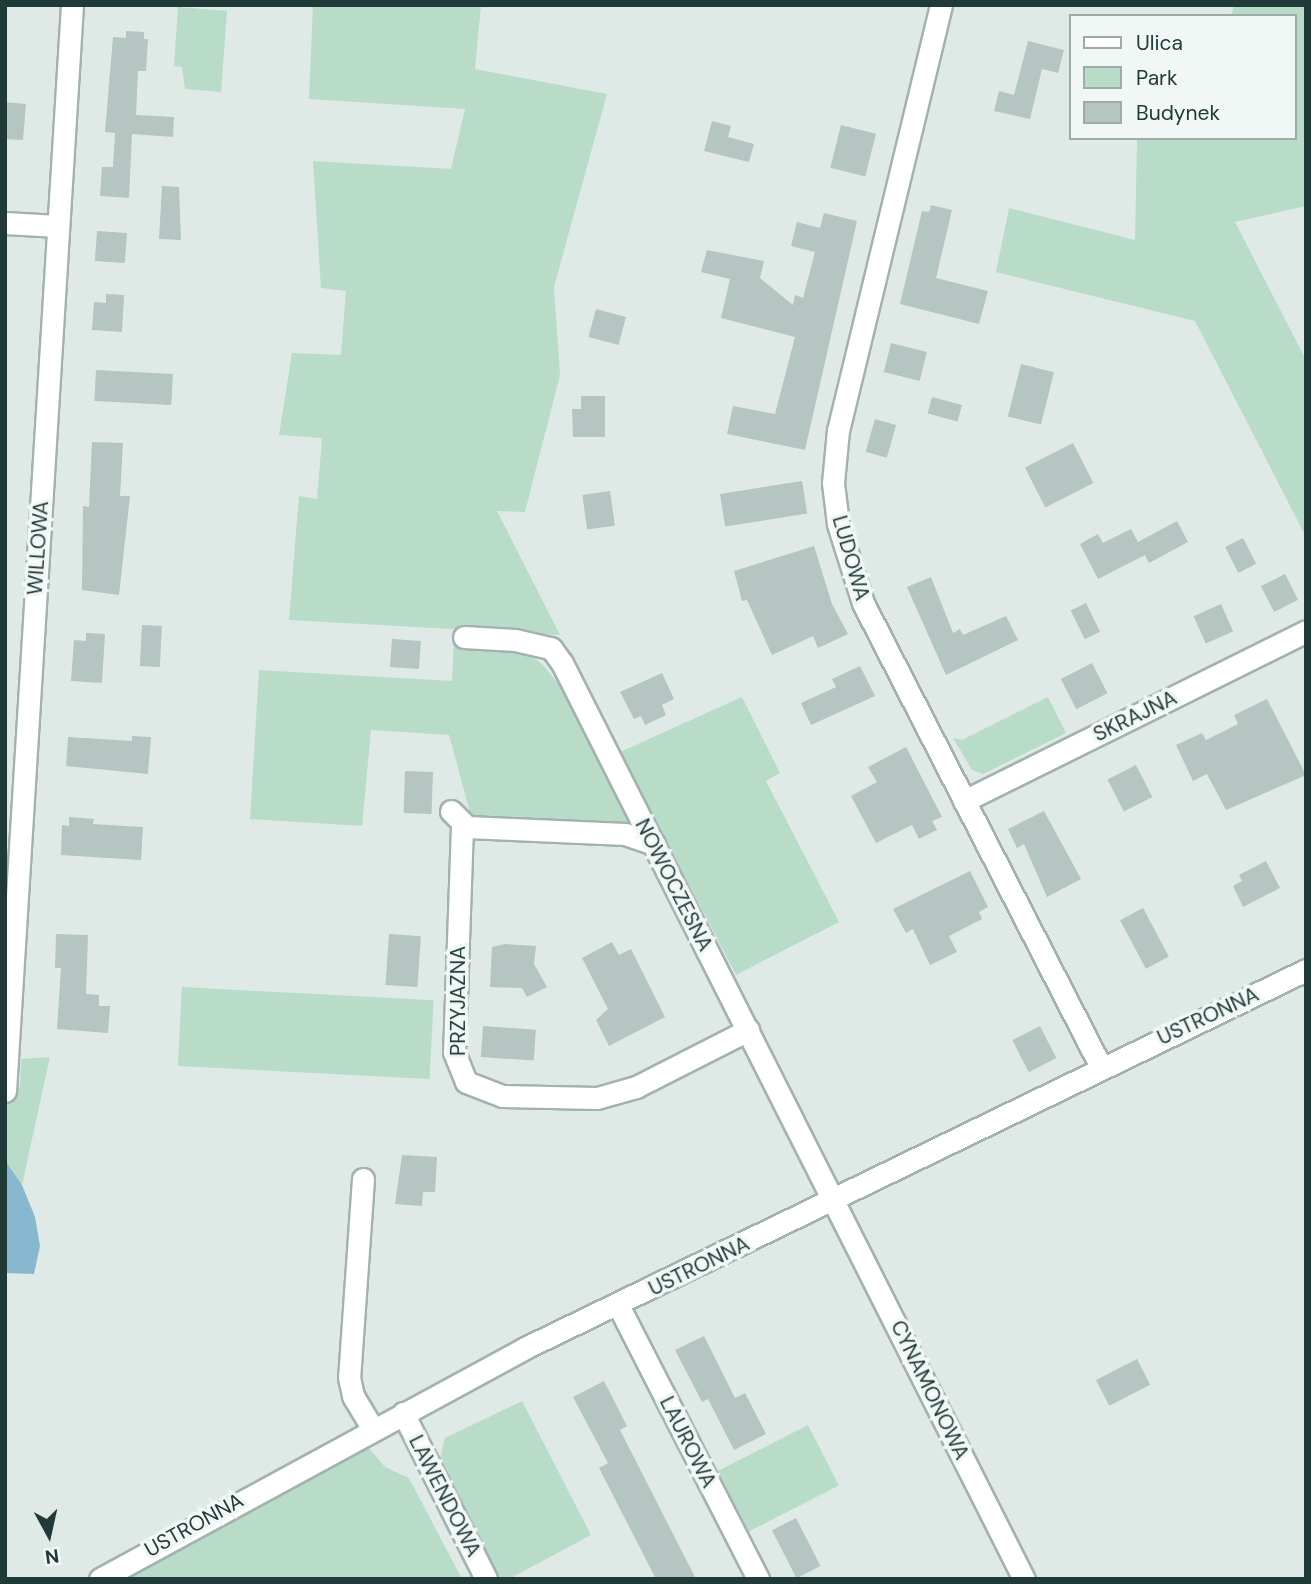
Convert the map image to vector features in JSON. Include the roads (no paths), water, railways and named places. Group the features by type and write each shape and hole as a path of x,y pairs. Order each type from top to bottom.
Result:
{"street":[{"name":"WILLOWA","path":"5,1091 72,5"},
{"name":"LUDOWA","path":"942,5 884,228 838,430 832,483 838,524 863,603 1101,1067"},
{"path":"5,223 58,226"},
{"name":"SKRAJNA","path":"964,802 1306,631"},
{"name":"NOWOCZESNA","path":"464,637 515,640 551,648 836,1200"},
{"name":"PRZYJAZNA","path":"654,844 625,834 457,818 454,1052 466,1082 502,1096 597,1098 636,1087 748,1030"},
{"name":"USTRONNA","path":"100,1579 372,1428 1101,1067 1306,970"},
{"path":"363,1180 349,1377 353,1396 372,1428"},
{"name":"CYNAMONOWA","path":"836,1200 1024,1579"},
{"name":"LAUROWA","path":"618,1305 758,1579"},
{"name":"LAWENDOWA","path":"403,1413 486,1579"}],"water":[{"path":"5,1160 22,1185 35,1217 40,1246 34,1274 5,1273"}]}
